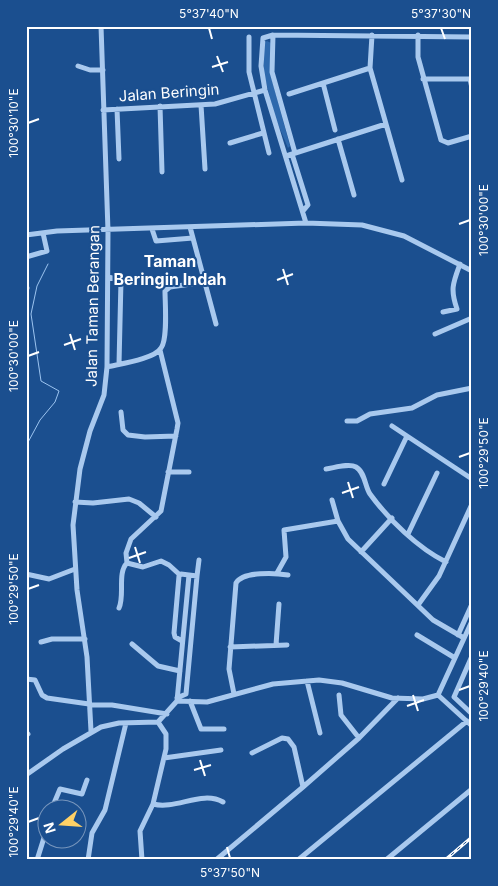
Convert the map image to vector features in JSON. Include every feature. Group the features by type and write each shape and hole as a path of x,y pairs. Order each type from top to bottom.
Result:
{"street":[{"name":"Jalan Taman Berangan","path":"92,731 85,639 75,569 75,502 83,455 104,395 107,367 108,230 101,26"},
{"path":"372,35 370,68 402,180"},
{"path":"291,154 264,90 260,66 261,41 263,38 273,36 372,35 472,37"},
{"path":"418,35 418,56 423,79 441,140 444,143 472,136"},
{"path":"273,36 272,72 306,223"},
{"path":"250,37 249,72 269,153"},
{"path":"78,66 90,70 103,70"},
{"path":"288,94 370,68"},
{"path":"423,79 471,79 472,88"},
{"path":"323,83 335,130"},
{"name":"Jalan Beringin","path":"103,110 223,103 264,90"},
{"path":"201,105 205,169"},
{"path":"160,106 162,172"},
{"path":"117,109 119,159"},
{"path":"291,154 386,124"},
{"path":"230,143 263,133"},
{"path":"338,139 354,195"},
{"path":"26,235 152,228 306,223 362,225 391,231 472,271"},
{"path":"190,227 216,324"},
{"path":"152,228 156,241 193,238"},
{"path":"26,257 46,251 43,233"},
{"path":"443,312 457,309 452,292 460,264"},
{"path":"108,277 121,280 119,364"},
{"path":"107,367 151,356 160,350 164,342 165,291 170,287 205,282"},
{"path":"435,334 472,318"},
{"path":"118,608 122,598 123,568 127,563 126,553 131,539 161,511 176,436 178,423 160,350"},
{"path":"347,421 357,421 370,414 412,408 437,395 472,388"},
{"path":"121,412 123,430 128,435 176,436"},
{"path":"392,426 472,479"},
{"path":"384,484 407,436"},
{"path":"326,469 357,467 370,494 392,518 427,552 446,562"},
{"path":"168,472 189,472"},
{"path":"408,534 437,474"},
{"path":"75,502 93,503 129,499 138,503 156,517"},
{"path":"332,500 338,522 348,539 441,626 464,638"},
{"path":"418,605 440,576 472,504"},
{"path":"361,552 392,518"},
{"path":"277,573 286,557 284,530 338,522"},
{"path":"26,775 92,731 108,724 158,722 167,714 177,699 186,694 199,560"},
{"path":"127,563 147,567 161,561 170,564 180,575 197,576"},
{"path":"26,574 49,579 75,569"},
{"path":"234,694 229,669 238,579 277,573 288,575"},
{"path":"180,575 174,633 175,637 182,641"},
{"path":"177,699 189,575"},
{"path":"276,646 279,604"},
{"path":"458,635 472,604"},
{"path":"438,696 472,621"},
{"path":"417,635 455,658"},
{"path":"41,642 52,639 85,639"},
{"path":"132,644 158,666 180,671"},
{"path":"230,647 287,645"},
{"path":"471,661 454,697 472,714"},
{"path":"26,679 35,680 42,695 47,698 112,705 167,714"},
{"path":"177,699 207,702 273,684 328,680 398,698 423,699 438,696"},
{"path":"307,681 320,733"},
{"path":"339,695 341,715 359,738"},
{"path":"438,696 472,726"},
{"path":"216,860 359,738 398,698"},
{"path":"190,701 201,729 224,728"},
{"path":"298,860 466,721"},
{"path":"142,860 140,830 153,804 164,758 166,734 158,722"},
{"path":"94,860 88,859 92,833 105,810 126,723"},
{"path":"252,753 282,738 288,738 294,747 303,787"},
{"path":"164,758 221,750"},
{"path":"56,798 60,789 82,794 87,780"},
{"path":"386,860 472,789"},
{"path":"153,804 170,806 208,798 223,802"},
{"path":"37,860 41,848"}],"shaded area":[{"path":"267,41 271,43 270,73 290,146 288,148 275,117 264,74 263,43"}],"waterway":[{"path":"401,26 408,26"},
{"path":"26,446 40,420 55,402 59,391 41,381 31,314 37,286 48,264"}],"railway":[{"path":"445,860 472,837"}],"district":[{"name":"Taman Beringin Indah","path":"170,270"}]}
